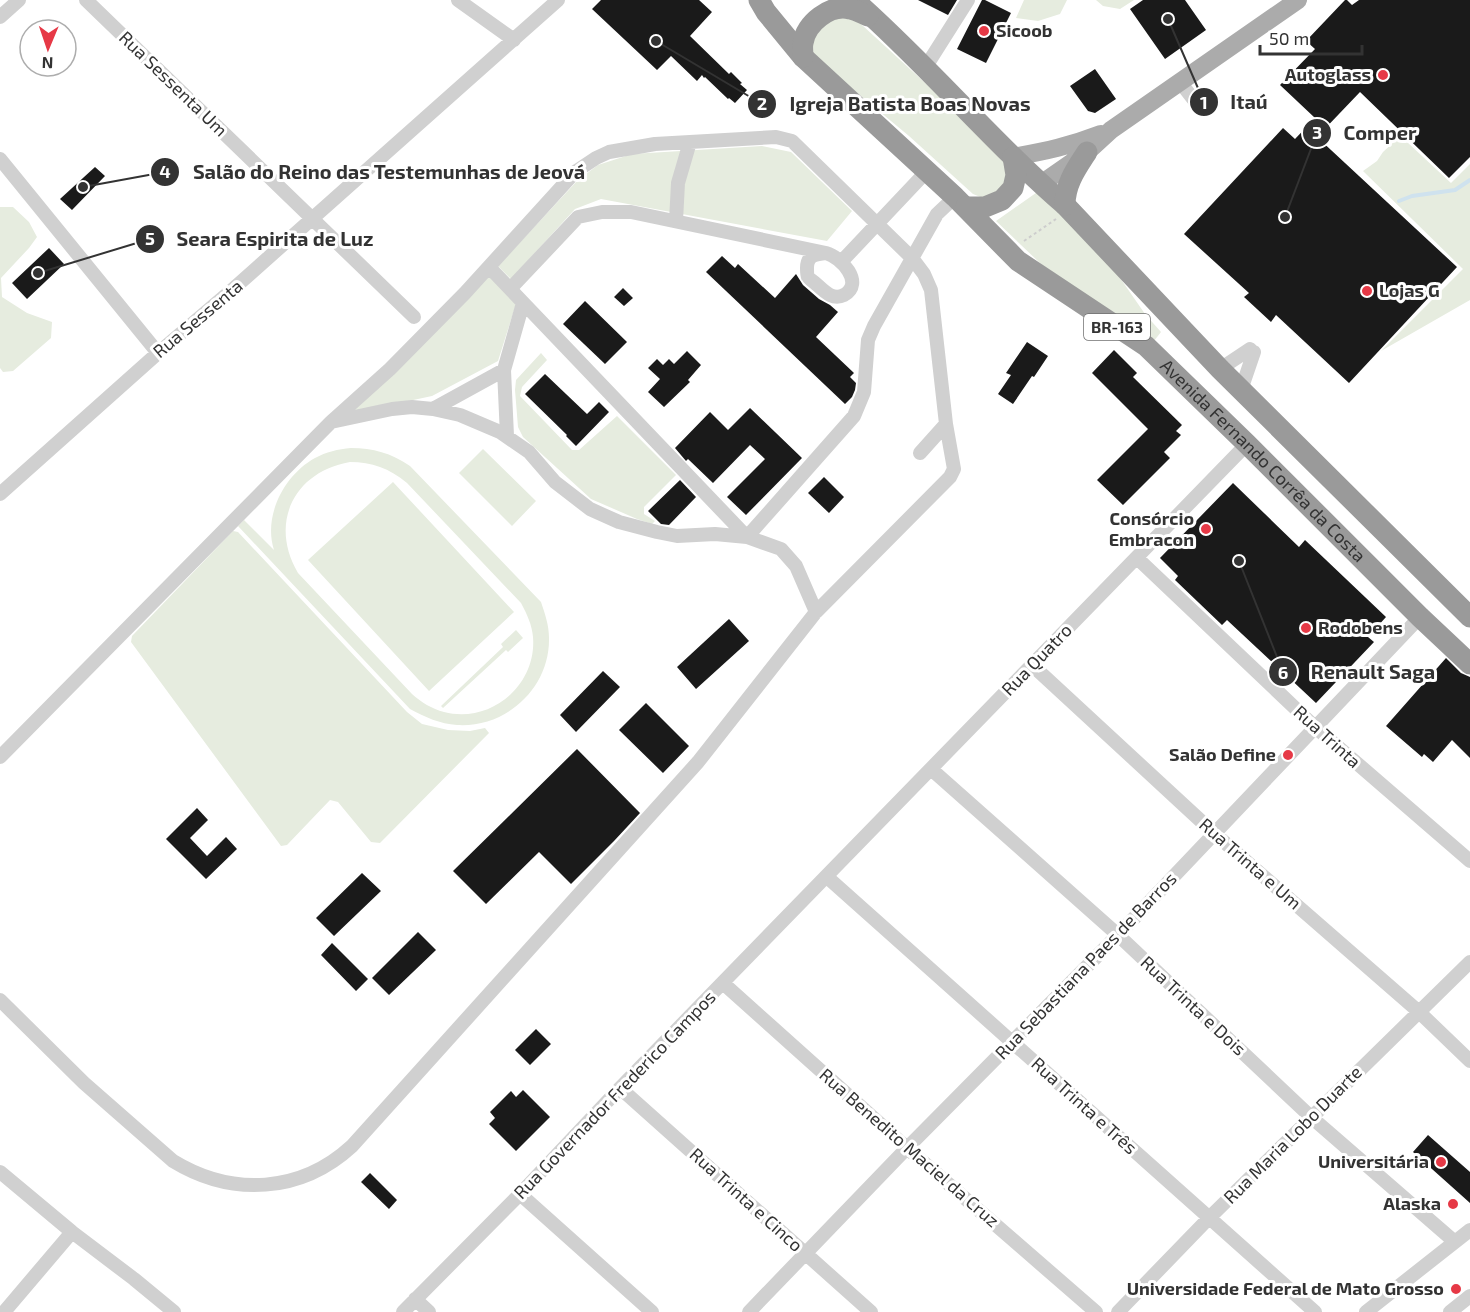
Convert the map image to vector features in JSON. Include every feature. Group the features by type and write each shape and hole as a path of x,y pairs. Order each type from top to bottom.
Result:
{"highway":[{"name":"Avenida Fernando Corrêa da Costa","path":"759,0 766,12 804,57 961,202 1018,261 1146,346 1470,664"},
{"name":"Avenida Fernando Corrêa da Costa","path":"854,0 1041,184 1220,369 1470,617"},
{"path":"804,57 803,42 817,18 835,9 848,8 874,18"},
{"path":"1064,209 1068,183 1088,152"},
{"path":"1002,200 1013,188 1016,175 1013,157"},
{"path":"961,202 985,207 1041,184"}],"main road":[{"path":"1041,184 1088,152 1111,130 1298,0"},
{"path":"1013,157 1054,150 1111,130"}],"street":[{"path":"0,17 19,0"},
{"name":"Rua Sessenta Um","path":"86,0 414,317"},
{"path":"458,0 514,40"},
{"name":"Rua Sessenta","path":"0,494 558,0"},
{"path":"925,68 968,0"},
{"path":"1180,82 1194,100"},
{"path":"0,757 331,422 390,369 489,267 575,172 596,158 609,152 655,144 776,137 792,141 912,258 924,274 931,290 946,424 954,469 950,477 816,612 691,771 340,1157 306,1176 263,1185 241,1185 189,1171 172,1161 84,1083 0,1000"},
{"path":"675,221 678,183 690,142"},
{"path":"0,159 158,353"},
{"path":"842,261 927,171"},
{"path":"747,537 854,416 864,392 868,340 874,326 937,214 961,202"},
{"path":"510,289 578,217 602,212 630,212 675,221 826,253 833,255 842,261 852,283 846,294 839,297 831,297 808,278 809,258 826,253"},
{"path":"489,267 747,537"},
{"path":"507,436 504,370 523,303"},
{"path":"1220,369 1252,351 1241,390"},
{"path":"433,409 504,370"},
{"path":"331,422 412,408 433,409 460,415 507,436 529,453 555,482 590,509 620,522 677,536 715,534 747,537 781,549 796,567 816,612"},
{"path":"920,453 946,424"},
{"name":"Rua Quatro","path":"827,877 1247,444"},
{"name":"Rua Trinta","path":"1137,558 1315,727 1470,861"},
{"name":"Rua Sebastiana Paes de Barros","path":"749,1312 907,1148 1118,935 1420,617"},
{"name":"Rua Trinta e Um","path":"1032,665 1215,834 1419,1011 1470,1061"},
{"name":"Rua Trinta e Dois","path":"931,770 1118,935 1311,1117 1455,1242"},
{"name":"Rua Governador Frederico Campos","path":"402,1312 520,1194 620,1088 827,877"},
{"name":"Rua Trinta e Três","path":"827,877 1315,1312"},
{"name":"Rua Maria Lobo Duarte","path":"1118,1312 1209,1218 1470,962"},
{"name":"Rua Benedito Maciel da Cruz","path":"724,984 907,1148 1096,1312"},
{"name":"Rua Trinta e Cinco","path":"620,1088 871,1312"},
{"path":"0,1172 174,1312"},
{"path":"520,1194 652,1312"},
{"path":"1366,1312 1470,1230"},
{"path":"4,1312 72,1232"},
{"path":"1450,1312 1470,1296"},
{"path":"415,1299 429,1312"}],"path":[{"path":"1021,243 1064,209"}],"shaded area":[{"path":"1024,0 1067,0 1060,14 1038,21 1016,18"},
{"path":"1096,0 1134,0 1120,9 1103,6"},
{"path":"850,14 1007,158 1006,189 983,198 973,194 909,136 814,57 812,47 816,26"},
{"path":"1397,139 1407,142 1451,183 1470,164 1470,300 1381,351 1463,269 1363,171 1377,161"},
{"path":"762,146 791,152 852,211 827,241 601,199 575,209 511,279 498,266 578,180 598,165 632,154"},
{"path":"1043,188 1109,262 1145,314 1161,332 1154,341 1042,265 996,221"},
{"path":"0,207 13,207 29,222 37,237 1,278 2,297 27,313 52,322 51,338 13,371 3,372 0,368"},
{"path":"489,276 516,304 498,361 432,396 357,412 352,409"},
{"path":"541,353 547,360 522,387 520,396 572,450 579,450 617,416 676,475 644,507 644,514 655,521 652,524 591,499 523,437 518,427 516,380"},
{"path":"351,448 382,452 410,466 541,602 549,638 542,673 522,701 508,712 492,720 457,725 433,720 410,709 238,526 244,520 274,550 271,524 274,510 294,475 315,458 328,452","holes":["358,462 387,470 407,483 521,603 532,628 532,655 519,685 493,706 478,712 461,714 440,711 423,702 412,694 298,573 290,555 286,536 287,519 292,503 301,489 314,477 330,468"]},
{"path":"483,449 536,501 512,526 459,473"},
{"path":"393,482 514,612 429,691 308,560"},
{"path":"233,531 238,532 407,712 422,724 448,730 470,731 485,728 489,733 380,843 371,842 338,802 330,800 287,845 281,846 131,642 132,636"},
{"path":"516,630 523,638 508,652 506,650 443,708 441,706 503,647 501,644"}],"building":[{"path":"601,0 699,0 712,12 690,36 729,74 731,72 747,90 735,103 702,75 697,81 671,56 657,70 592,9"},
{"path":"918,0 957,0 948,15"},
{"name":"Sicoob","path":"982,0 1011,13 986,63 957,49"},
{"path":"1143,0 1185,0 1206,30 1165,59 1130,9"},
{"path":"1345,0 1352,5 1359,0 1470,0 1470,157 1449,178 1360,92 1317,137 1457,267 1349,383 1276,315 1271,322 1244,297 1249,293 1184,234 1283,128 1295,139 1315,118 1280,85 1315,49 1306,41"},
{"path":"1095,69 1116,99 1095,113 1088,111 1070,86"},
{"path":"95,167 105,176 72,210 60,199"},
{"path":"49,248 64,264 27,299 12,283"},
{"path":"722,256 735,268 738,264 775,298 796,274 803,285 838,312 816,337 854,373 850,377 856,383 855,390 845,404 706,272"},
{"path":"623,288 633,298 624,306 614,297"},
{"path":"585,301 627,342 605,364 563,324"},
{"path":"1027,342 1048,356 1013,404 998,394 1011,375 1006,373"},
{"path":"1114,350 1137,373 1133,377 1182,425 1176,431 1181,435 1164,452 1170,458 1123,505 1097,480 1148,429 1092,373"},
{"path":"687,351 701,365 688,380 690,382 664,407 648,392 660,379 648,368 657,359 663,365 669,359 674,364"},
{"path":"545,374 587,414 599,402 609,412 576,446 525,394"},
{"path":"750,408 802,458 746,515 727,497 765,459 750,445 713,483 688,459 686,461 675,448 710,412 728,430"},
{"path":"824,477 844,497 829,513 808,493"},
{"path":"680,480 696,497 669,525 661,524 648,511"},
{"path":"1233,483 1299,547 1305,540 1386,617 1368,637 1374,642 1316,703 1227,620 1222,625 1175,580 1178,576 1160,558"},
{"path":"729,619 749,641 696,689 677,667"},
{"path":"1446,658 1461,673 1470,677 1470,758 1452,740 1433,762 1424,754 1422,757 1386,726"},
{"path":"603,671 620,687 576,732 560,715"},
{"path":"646,703 689,746 663,773 619,730"},
{"path":"577,749 640,813 571,884 539,852 486,904 453,871"},
{"path":"197,808 208,820 190,838 207,856 226,837 237,849 206,879 166,839"},
{"path":"362,873 381,891 334,936 316,918"},
{"path":"418,932 436,950 389,995 372,978"},
{"path":"332,943 368,979 356,991 321,955"},
{"path":"536,1029 551,1044 530,1065 515,1050"},
{"path":"523,1090 550,1117 516,1151 489,1124 495,1118 490,1112 511,1091 516,1097"},
{"name":"Universitária","path":"1428,1135 1470,1172 1470,1203 1413,1152"},
{"path":"370,1173 397,1200 389,1209 361,1182"}],"waterway":[{"path":"1399,201 1412,196 1455,190 1470,180"}],"place":[{"name":"Itaú","path":"1168,19"},
{"name":"Sicoob","path":"984,31"},
{"name":"Igreja Batista Boas Novas","path":"656,41"},
{"name":"Autoglass","path":"1383,75"},
{"name":"Salão do Reino das Testemunhas de Jeová","path":"83,187"},
{"name":"Comper","path":"1285,217"},
{"name":"Seara Espirita de Luz","path":"38,273"},
{"name":"Lojas G","path":"1367,291"},
{"name":"Consórcio Embracon","path":"1206,529"},
{"name":"Renault Saga","path":"1239,561"},
{"name":"Rodobens","path":"1306,628"},
{"name":"Salão Define","path":"1288,755"},
{"name":"Universitária","path":"1441,1162"},
{"name":"Alaska","path":"1453,1204"},
{"name":"Universidade Federal de Mato Grosso","path":"1456,1289"}]}
